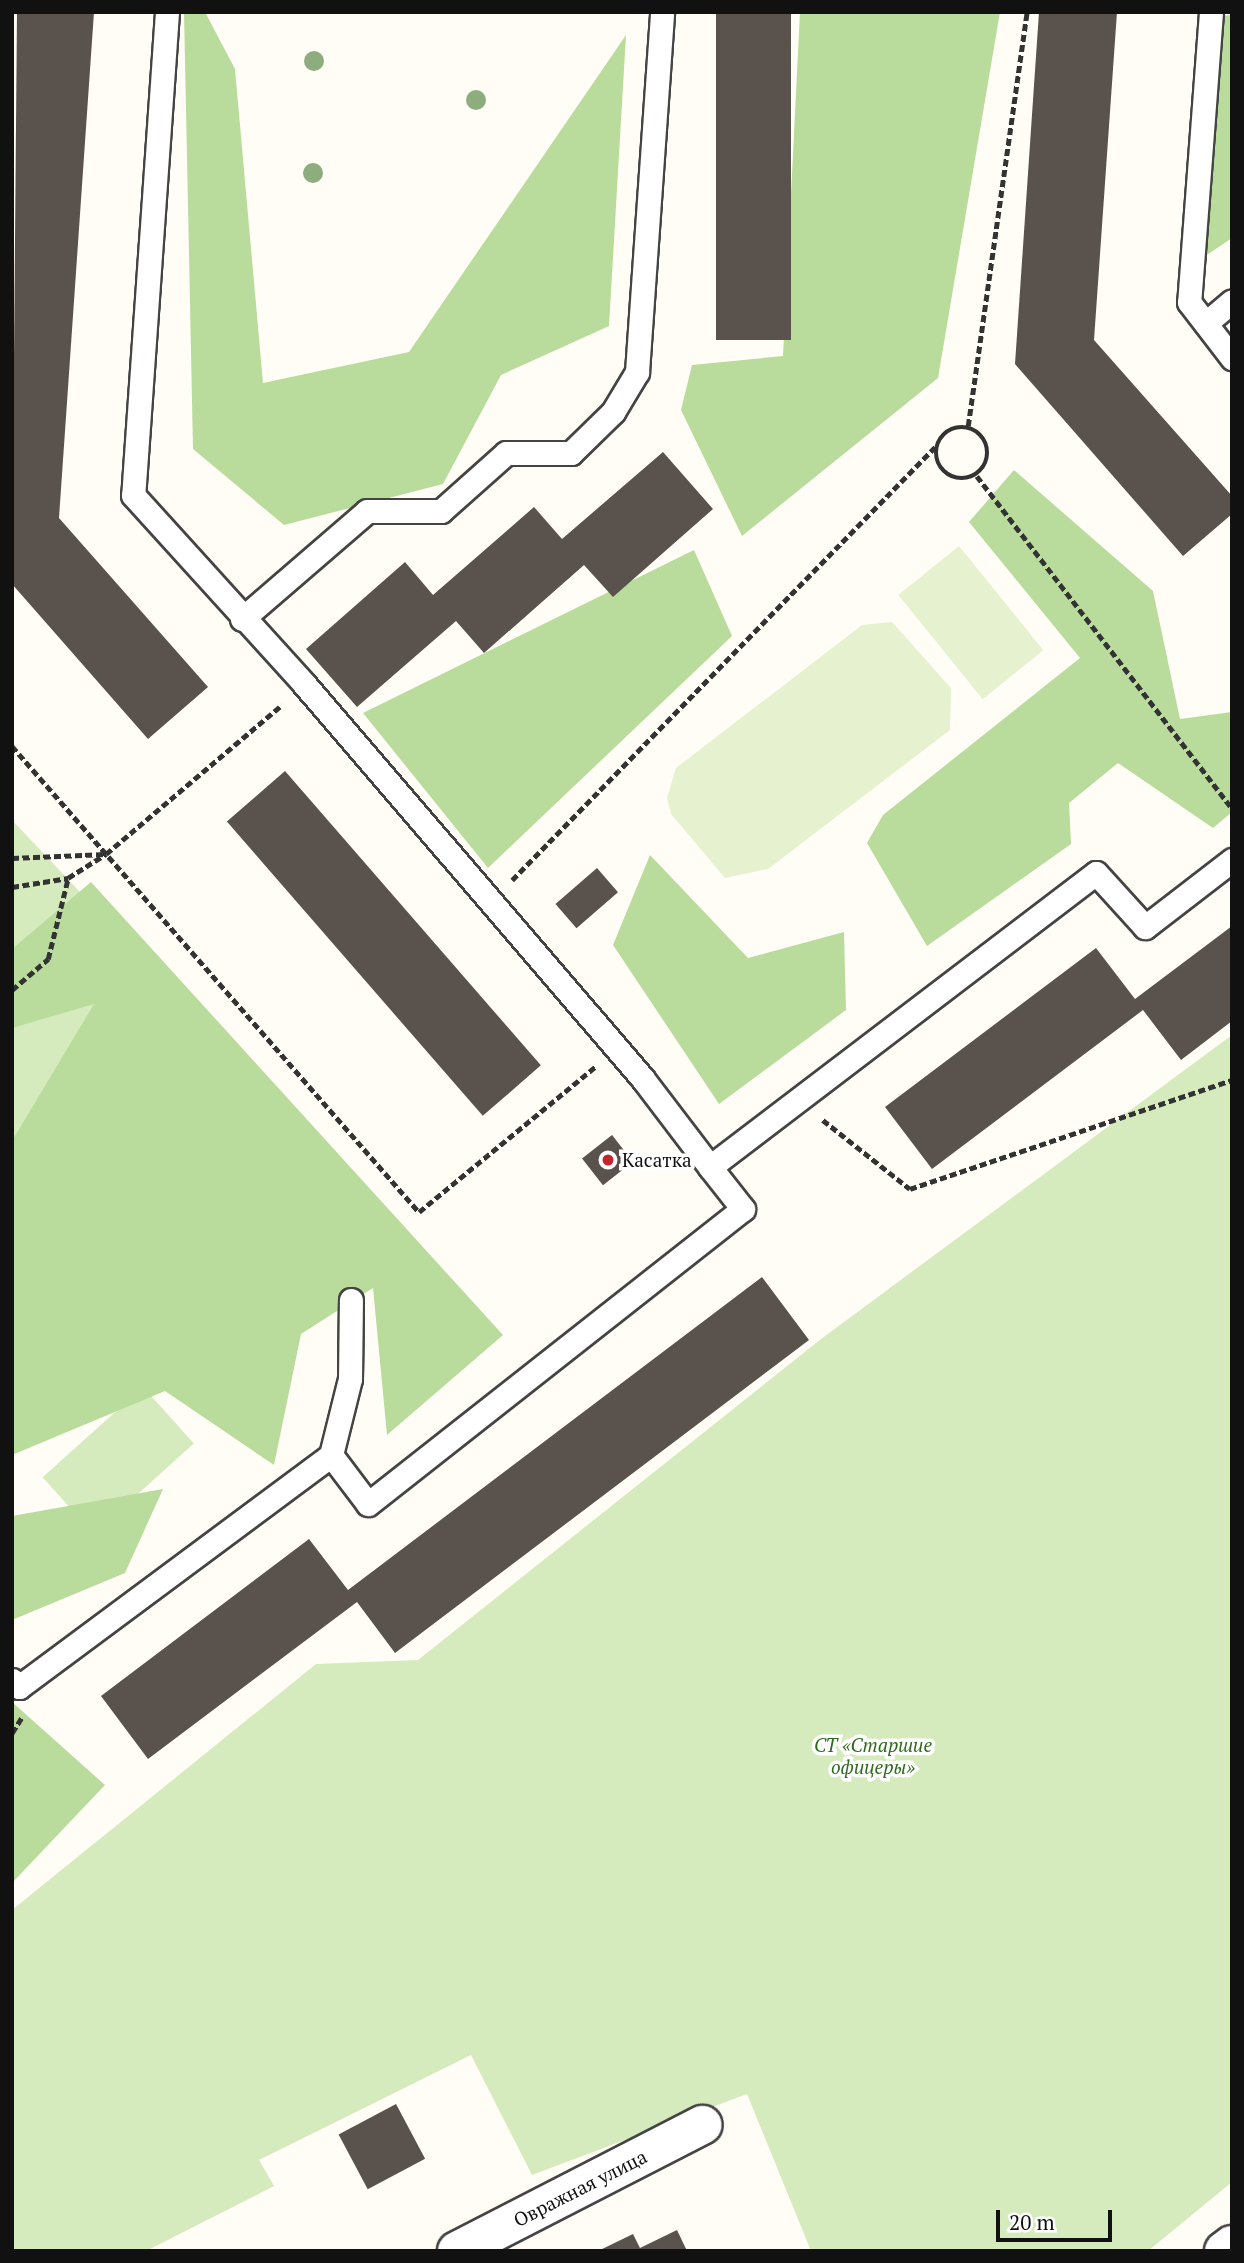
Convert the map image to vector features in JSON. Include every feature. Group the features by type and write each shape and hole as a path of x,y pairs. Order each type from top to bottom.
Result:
{"street":[{"name":"Овражная улица","path":"457,2251 702,2124"},
{"path":"1224,2251 1232,2245"}],"lane":[{"path":"167,12 134,495 242,619 305,685 616,1049 743,1209 368,1504 331,1455"},
{"path":"242,619 367,511 441,511 506,453 571,453 613,412 637,372 662,12"},
{"path":"1211,12 1189,302 1232,358"},
{"path":"1206,323 1232,301"},
{"path":"710,1167 1096,873 1144,927 1232,860"},
{"path":"12,1680 19,1687 331,1455 350,1379 351,1300"}],"path":[{"path":"968,426 1027,12"},
{"path":"490,904 936,446 948,430 968,426 985,438 989,459 977,476 956,479 939,467 936,446"},
{"path":"977,476 1232,808"},
{"path":"12,887 68,878 106,854 305,685"},
{"path":"12,746 419,1212 616,1049"},
{"path":"12,858 106,854"},
{"path":"12,989 48,959 68,878"},
{"path":"797,1100 910,1189 1230,1080"}],"green space":[{"path":"184,12 205,12 235,69 263,383 409,352 626,35 609,326 501,375 443,484 284,525 193,449"},
{"path":"800,12 1000,12 938,378 742,536 681,410 692,365 783,356"},
{"path":"1232,15 1232,238 1198,261 1217,16"},
{"path":"1014,470 1153,591 1180,719 1232,712 1232,812 1213,828 1118,763 1069,803 1071,844 927,946 867,843 883,815 1080,658 969,522"},
{"path":"959,546 1043,650 983,699 898,595"},
{"path":"694,550 732,636 488,868 363,713"},
{"path":"892,622 951,688 950,730 768,869 725,878 671,814 667,798 676,768 862,625"},
{"path":"12,820 299,1124 12,1184"},
{"path":"650,855 748,958 844,932 846,1010 719,1104 613,945"},
{"path":"91,882 503,1335 387,1435 373,1288 301,1334 274,1465 165,1391 12,1455 12,1141 94,1004 12,1028 12,949"},
{"name":"СТ «Старшие офицеры»","path":"1232,1035 1232,2182 1148,2251 811,2251 747,2094 532,2175 471,2055 259,2160 274,2186 146,2251 12,2251 12,1910 316,1664 418,1660 821,1339"},
{"path":"143,1387 194,1443 94,1534 43,1477"},
{"path":"163,1489 125,1573 12,1620 12,1516"},
{"path":"12,1702 105,1785 12,1883"}],"building":[{"path":"17,12 94,12 59,518 208,687 148,739 12,584"},
{"path":"716,12 791,12 791,340 716,340"},
{"path":"1039,12 1117,12 1094,340 1232,496 1232,514 1183,556 1015,364"},
{"path":"663,452 713,509 613,597 584,565 484,653 456,621 357,707 306,649 405,562 433,595 534,507 562,539"},
{"path":"285,771 541,1065 483,1116 227,822"},
{"path":"597,868 618,892 576,928 555,904"},
{"path":"1232,926 1232,1021 1181,1060 1143,1010 932,1169 885,1107 1096,948 1135,999"},
{"name":"Касатка","path":"612,1135 633,1162 603,1185 582,1158"},
{"path":"762,1277 809,1340 395,1653 357,1602 148,1759 101,1696 309,1539 348,1590"},
{"path":"396,2104 425,2159 368,2189 339,2135"},
{"path":"677,2230 687,2251 598,2251 633,2234 640,2248"}],"place":[{"name":"Касатка","path":"608,1160"}]}
